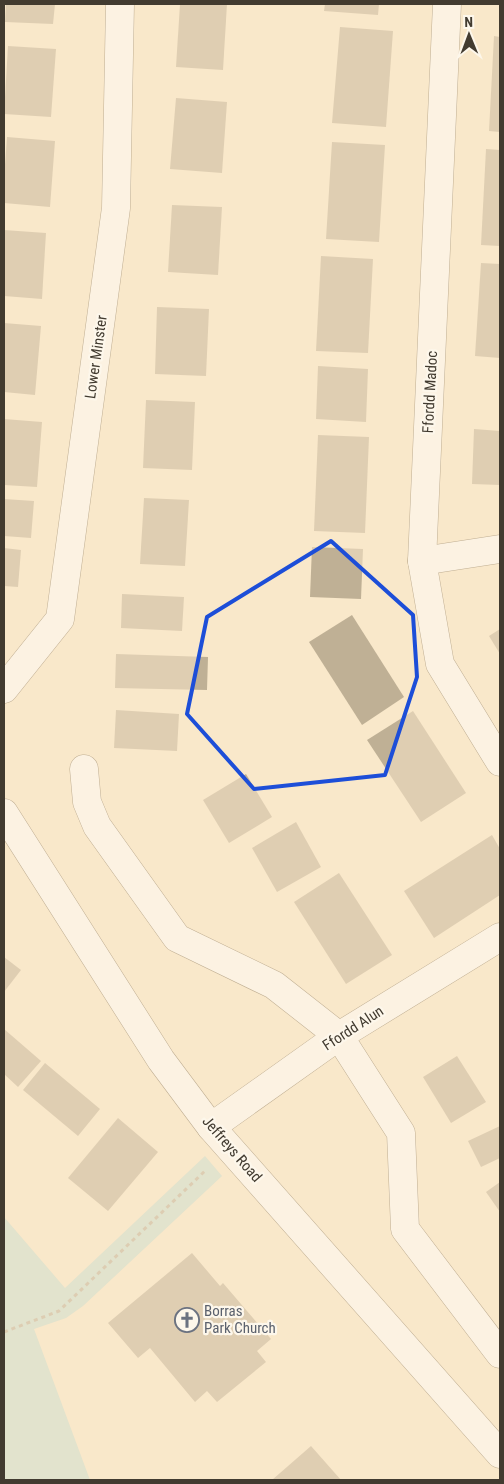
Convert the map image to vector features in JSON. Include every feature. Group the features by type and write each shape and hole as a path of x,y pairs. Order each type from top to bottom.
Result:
{"street":[{"name":"Lower Minster","path":"4,688 60,619 116,208 120,4"},
{"name":"Ffordd Madoc","path":"447,4 422,561 440,664 500,762"},
{"path":"422,561 500,549"},
{"path":"84,769 87,802 97,826 177,938 274,985 339,1036 401,1133 405,1229 500,1354"},
{"name":"Jeffreys Road","path":"4,813 161,1060 211,1127 500,1454"},
{"name":"Ffordd Alun","path":"211,1127 339,1036 500,937"}],"path":[{"path":"4,1332 59,1311 230,1147"}],"highlighted area":[{"path":"331,541 413,615 417,677 385,775 254,789 187,714 207,617"}],"green space":[{"path":"205,1156 222,1176 83,1306 66,1318 34,1329 90,1480 4,1480 4,1217 65,1288"}],"building":[{"path":"6,4 55,4 53,24 5,22"},
{"path":"180,4 227,4 223,70 176,67"},
{"path":"325,4 379,4 378,15 324,11"},
{"path":"340,27 393,31 386,127 332,123"},
{"path":"494,36 500,37 500,132 489,131"},
{"path":"8,46 56,49 51,117 4,114"},
{"path":"176,98 227,102 222,173 170,169"},
{"path":"7,137 55,141 50,207 4,203"},
{"path":"332,142 385,145 379,242 326,239"},
{"path":"486,149 500,150 500,246 481,245"},
{"path":"172,205 222,207 218,275 168,272"},
{"path":"4,230 46,233 42,299 4,296"},
{"path":"321,256 373,259 368,353 316,351"},
{"path":"481,263 500,264 500,358 475,356"},
{"path":"157,307 209,309 206,376 155,374"},
{"path":"4,323 41,326 35,395 4,392"},
{"path":"318,366 368,369 366,422 316,419"},
{"path":"146,400 195,402 192,470 143,468"},
{"path":"4,419 42,422 37,487 4,485"},
{"path":"474,429 500,431 500,485 472,484"},
{"path":"318,435 369,437 365,533 314,531"},
{"path":"144,498 189,500 185,566 140,564"},
{"path":"4,499 34,501 31,538 4,536"},
{"path":"312,547 363,549 361,599 310,597"},
{"path":"4,548 21,550 18,587 4,586"},
{"path":"122,594 184,597 182,631 121,628"},
{"path":"352,615 404,697 362,725 309,642"},
{"path":"500,629 500,654 489,636"},
{"path":"116,654 208,657 207,690 115,688"},
{"path":"116,710 179,714 177,751 114,748"},
{"path":"413,711 466,793 421,822 367,740"},
{"path":"246,774 272,817 229,843 203,800"},
{"path":"296,822 321,867 277,892 252,848"},
{"path":"492,835 500,849 500,895 434,938 404,891"},
{"path":"339,873 392,955 346,984 294,902"},
{"path":"4,957 21,970 4,992"},
{"path":"4,1029 41,1061 18,1087 4,1074"},
{"path":"457,1056 486,1102 451,1123 423,1077"},
{"path":"45,1063 100,1109 78,1136 23,1090"},
{"path":"118,1118 158,1152 108,1211 68,1178"},
{"path":"500,1126 500,1158 481,1167 468,1141"},
{"path":"500,1182 500,1212 486,1192"},
{"path":"192,1253 220,1286 223,1283 271,1339 257,1351 266,1362 217,1402 207,1391 195,1402 150,1348 138,1358 108,1323"},
{"path":"311,1446 341,1480 272,1480"}],"place":[{"name":"Borras Park Church","path":"187,1320"}]}
